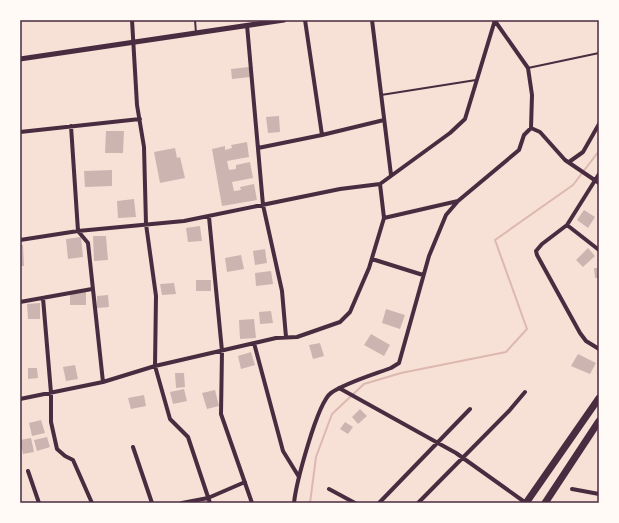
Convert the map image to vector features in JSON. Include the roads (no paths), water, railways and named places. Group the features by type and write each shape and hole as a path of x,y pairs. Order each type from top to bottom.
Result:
{"highway":[{"path":"526,503 599,398"},
{"path":"545,503 599,421"}],"street":[{"path":"132,20 137,105 144,147 146,224 156,296 155,366 170,419 188,437 210,503"},
{"path":"20,59 196,33 247,23 284,20"},
{"path":"305,20 322,135"},
{"path":"372,20 391,175"},
{"path":"294,503 299,477 322,406 330,393 339,388 391,368 398,363 423,274 446,215 458,201 519,150 524,135 531,128 532,95 528,68 495,20"},
{"path":"20,240 78,231 209,217 340,189 380,184 450,133 465,119 495,20"},
{"path":"247,23 263,205 282,291 286,338"},
{"path":"20,132 140,119"},
{"path":"258,148 384,120"},
{"path":"571,164 583,152 599,124"},
{"path":"71,126 78,231 88,243 103,382"},
{"path":"531,128 540,132 571,164 597,182"},
{"path":"599,174 597,182 566,225 542,244 536,251 580,333 586,341 599,349"},
{"path":"20,399 51,394 103,382 155,366 276,338 298,337 340,322 350,312 372,259 384,218 380,184"},
{"path":"384,218 458,201"},
{"path":"209,217 222,351 221,414 252,503"},
{"path":"566,225 599,250"},
{"path":"372,259 423,274"},
{"path":"20,302 92,289"},
{"path":"43,298 51,394 51,422 57,449 65,456 74,460 92,503"},
{"path":"254,343 283,451 299,477"},
{"path":"339,388 463,458 526,503"},
{"path":"418,503 525,392"},
{"path":"379,503 470,410"},
{"path":"133,447 152,503"},
{"path":"28,471 39,503"},
{"path":"182,503 208,498 245,482"},
{"path":"329,489 355,503"},
{"path":"572,489 599,494"}],"lane":[{"path":"195,20 196,33"},
{"path":"528,68 599,53"},
{"path":"381,95 477,80"}],"waterway":[{"path":"310,503 316,457 332,414 364,384 401,373 506,352 527,329 495,240 573,185 599,151"}]}
